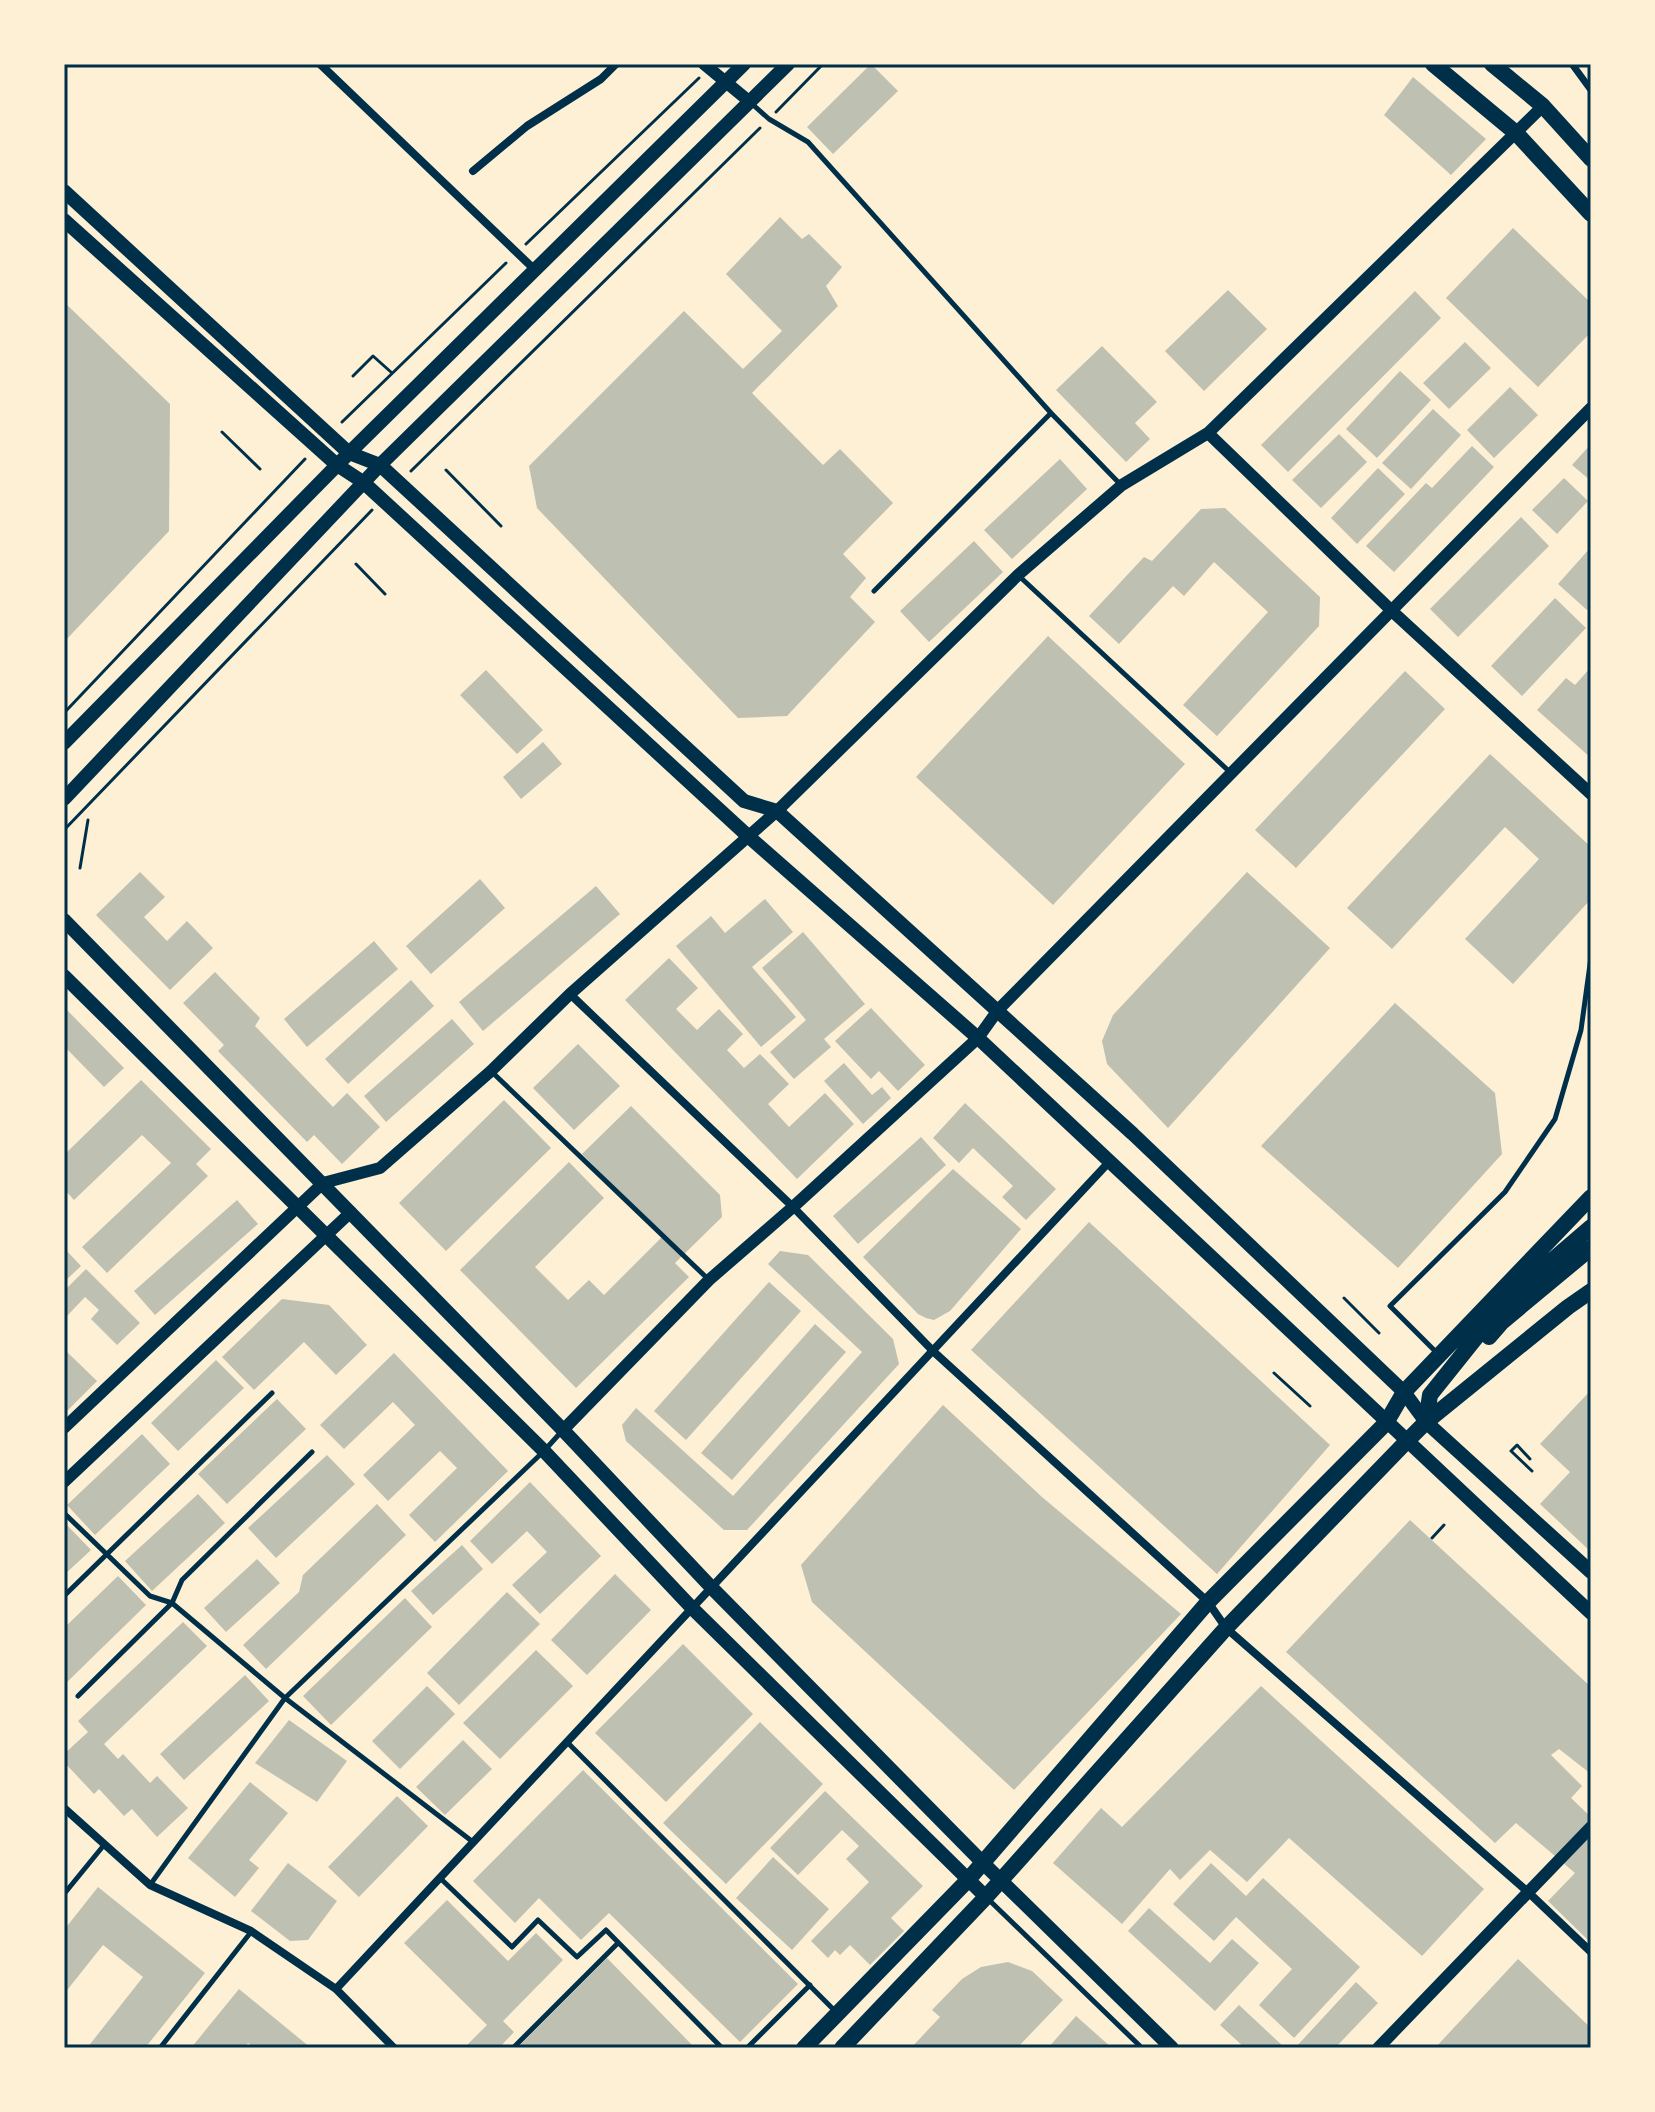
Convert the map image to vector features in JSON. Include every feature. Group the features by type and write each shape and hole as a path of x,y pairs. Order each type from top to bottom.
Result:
{"main road":[{"path":"64,743 349,453 744,64"},
{"path":"64,799 363,482 788,64"},
{"path":"1433,64 1516,133 1591,214"},
{"path":"1492,64 1543,106 1591,159"},
{"path":"64,191 349,453 380,465 744,801 777,811 998,1010 1404,1392 1426,1422 1591,1572"},
{"path":"66,224 337,465 363,482 749,837 978,1038 1591,1613"},
{"path":"64,920 563,1430 711,1587 983,1863 1172,2048"},
{"path":"64,976 544,1451 692,1608 986,1897"},
{"path":"804,2048 967,1881 1208,1602 1386,1423 1404,1392 1591,1197"},
{"path":"1426,1422 1430,1395 1506,1300 1591,1227"},
{"path":"1426,1422 1459,1372 1502,1322 1591,1248"},
{"path":"842,2048 986,1897 1226,1628 1406,1442 1426,1422 1591,1291"}],"street":[{"path":"320,64 534,269"},
{"path":"473,171 527,126 601,79 616,64"},
{"path":"1572,64 1591,90"},
{"path":"706,66 750,102"},
{"path":"64,1428 323,1183 380,1168 491,1071 570,994 777,811 1018,575 1122,485 1208,433 1543,106"},
{"path":"563,1430 709,1280 978,1038 998,1010 1591,408"},
{"path":"1208,433 1393,612 1591,794"},
{"path":"570,994 793,1207 934,1352 1208,1602 1226,1628 1528,1892 1591,1952"},
{"path":"336,1989 1110,1161"},
{"path":"64,1482 351,1212"},
{"path":"64,1808 150,1885 251,1931 336,1989 393,2048"},
{"path":"1378,2048 1591,1827"}],"lane":[{"path":"750,102 769,119 808,142 1051,413 1122,485"},
{"path":"874,591 1051,413"},
{"path":"1018,575 1233,774"},
{"path":"1439,1354 1390,1306 1505,1192 1555,1119 1581,1030 1591,957"},
{"path":"491,1071 709,1280"},
{"path":"64,1596 272,1393"},
{"path":"150,1885 285,1698 563,1430"},
{"path":"78,1696 172,1603 182,1580 312,1452"},
{"path":"64,1513 150,1596 172,1603 285,1698 473,1842"},
{"path":"567,1742 837,2013"},
{"path":"64,1894 105,1844"},
{"path":"440,1878 512,1947 538,1920 577,1957 606,1930 722,2048"},
{"path":"986,1897 1142,2048"},
{"path":"160,2048 251,1931"},
{"path":"513,2048 618,1943"},
{"path":"747,2048 810,1985"}],"path":[{"path":"399,483 823,64"},
{"path":"329,434 706,66"},
{"path":"353,376 373,356 392,373"},
{"path":"222,432 260,469"},
{"path":"64,713 317,447"},
{"path":"446,470 501,526"},
{"path":"64,830 382,500"},
{"path":"356,564 385,594"},
{"path":"80,868 88,820"},
{"path":"1344,1298 1379,1333"},
{"path":"1274,1373 1310,1406"},
{"path":"1530,1459 1517,1445 1511,1451 1532,1471"},
{"path":"1432,1538 1444,1525"}],"building":[{"path":"871,64 898,91 833,154 807,127"},
{"path":"1413,77 1486,139 1451,175 1384,115"},
{"path":"780,217 802,239 809,234 842,267 826,286 838,306 752,393 823,465 840,449 893,503 843,554 866,578 850,597 875,622 787,716 738,718 537,508 529,466 684,311 743,369 782,331 726,274"},
{"path":"1513,228 1591,303 1591,332 1538,387 1446,298"},
{"path":"1228,290 1267,329 1204,391 1165,351"},
{"path":"1415,291 1441,318 1288,472 1261,445"},
{"path":"64,302 170,404 169,531 64,642"},
{"path":"1465,342 1491,368 1449,409 1423,383"},
{"path":"1102,346 1157,402 1135,423 1150,439 1126,462 1056,390"},
{"path":"1400,371 1431,400 1377,458 1346,429"},
{"path":"1510,387 1538,415 1494,458 1467,430"},
{"path":"1433,409 1461,435 1411,489 1382,463"},
{"path":"1339,434 1367,462 1321,508 1292,480"},
{"path":"1591,444 1591,481 1572,465"},
{"path":"1472,446 1494,467 1394,572 1366,546 1426,483 1432,488"},
{"path":"1060,459 1087,489 1012,559 984,530"},
{"path":"1378,468 1405,494 1357,544 1331,518"},
{"path":"1564,478 1588,501 1557,534 1532,510"},
{"path":"1225,508 1320,597 1319,626 1217,736 1183,705 1268,612 1214,562 1184,596 1173,586 1119,644 1089,616 1144,557 1152,561 1201,509"},
{"path":"1521,517 1549,546 1458,637 1430,609"},
{"path":"974,541 1003,572 929,642 900,611"},
{"path":"1591,547 1591,606 1587,610 1558,584"},
{"path":"1555,598 1586,628 1522,696 1491,666"},
{"path":"1048,636 1185,764 1053,905 916,777"},
{"path":"1591,667 1591,758 1537,710 1566,678 1575,685"},
{"path":"486,670 543,730 517,754 460,695"},
{"path":"1405,671 1445,709 1296,868 1255,830"},
{"path":"543,742 562,764 521,799 503,777"},
{"path":"1490,754 1591,847 1591,899 1513,984 1465,939 1539,859 1505,827 1392,949 1347,908"},
{"path":"140,872 165,897 144,917 167,941 187,921 213,948 170,990 96,915"},
{"path":"1247,872 1330,948 1168,1128 1107,1064 1102,1041 1113,1015"},
{"path":"480,879 505,908 431,974 406,946"},
{"path":"596,886 620,914 483,1031 459,1002"},
{"path":"765,899 793,932 752,967 796,1017 761,1047 676,946 711,916 725,933"},
{"path":"803,932 865,1004 824,1039 831,1047 794,1079 770,1052 806,1020 762,968"},
{"path":"374,941 398,969 307,1047 284,1019"},
{"path":"669,958 698,988 676,1009 697,1030 719,1009 743,1034 727,1050 744,1068 760,1054 789,1084 768,1104 789,1127 825,1093 854,1124 797,1179 625,1000"},
{"path":"215,972 260,1018 255,1026 333,1107 347,1093 380,1127 342,1164 314,1135 307,1142 218,1051 224,1045 183,1003"},
{"path":"411,980 434,1006 348,1084 325,1059"},
{"path":"1395,1003 1495,1093 1502,1154 1398,1268 1261,1146"},
{"path":"64,1007 124,1068 104,1087 64,1046"},
{"path":"871,1008 925,1065 898,1091 879,1071 871,1079 835,1041"},
{"path":"452,1019 474,1044 386,1122 364,1096"},
{"path":"578,1044 620,1086 574,1130 533,1088"},
{"path":"844,1063 872,1095 882,1087 891,1098 863,1124 824,1081"},
{"path":"141,1080 211,1149 196,1164 208,1176 107,1273 82,1247 171,1163 142,1135 74,1200 64,1189 64,1155"},
{"path":"504,1100 551,1148 446,1251 399,1203"},
{"path":"965,1103 1056,1189 1026,1220 1002,1197 1013,1186 973,1148 959,1163 933,1138"},
{"path":"631,1106 720,1195 722,1217 675,1263 689,1277 576,1388 460,1270 569,1162 604,1198 535,1267 568,1300 589,1280 604,1295 663,1236 582,1154"},
{"path":"921,1137 946,1165 858,1244 833,1216"},
{"path":"953,1169 1021,1229 950,1311 934,1320 918,1314 863,1257"},
{"path":"237,1200 258,1224 155,1315 134,1291"},
{"path":"1089,1222 1330,1445 1217,1574 971,1350"},
{"path":"64,1248 81,1266 64,1282"},
{"path":"780,1251 808,1255 893,1339 899,1364 747,1530 724,1530 626,1441 622,1425 636,1408 733,1496 862,1352 768,1264"},
{"path":"86,1269 140,1323 117,1345 91,1319 99,1310 85,1297 67,1316 64,1313 64,1291"},
{"path":"769,1282 801,1311 686,1440 654,1411"},
{"path":"282,1299 329,1305 367,1345 336,1375 304,1342 254,1390 222,1357"},
{"path":"815,1324 846,1352 732,1480 701,1453"},
{"path":"64,1349 97,1381 64,1414"},
{"path":"394,1353 508,1471 435,1542 409,1515 457,1468 440,1451 388,1501 363,1475 415,1425 393,1402 344,1449 320,1425"},
{"path":"216,1360 244,1388 178,1451 151,1423"},
{"path":"1591,1390 1591,1552 1540,1504 1570,1472 1540,1444"},
{"path":"277,1399 306,1429 227,1504 198,1474"},
{"path":"943,1405 1042,1497 1181,1614 1014,1790 812,1602 801,1565"},
{"path":"142,1434 170,1464 95,1535 67,1505"},
{"path":"327,1455 355,1484 276,1558 248,1528"},
{"path":"530,1482 601,1556 540,1614 512,1585 547,1552 527,1531 492,1564 470,1541"},
{"path":"198,1494 225,1523 152,1591 125,1561"},
{"path":"377,1504 406,1535 266,1669 243,1645 299,1592 303,1575"},
{"path":"1410,1520 1591,1687 1591,1774 1559,1749 1551,1755 1582,1786 1571,1798 1591,1817 1591,1943 1548,1901 1575,1873 1516,1823 1495,1843 1286,1652"},
{"path":"64,1522 91,1550 64,1575"},
{"path":"462,1545 483,1569 433,1615 411,1591"},
{"path":"257,1559 280,1583 226,1632 204,1608"},
{"path":"615,1574 651,1610 587,1675 551,1640"},
{"path":"118,1576 146,1605 64,1685 64,1628"},
{"path":"507,1592 540,1624 459,1705 427,1673"},
{"path":"405,1598 432,1627 331,1725 303,1696"},
{"path":"183,1622 207,1646 104,1744 118,1759 123,1754 150,1783 157,1776 188,1808 157,1837 132,1809 124,1816 99,1789 94,1794 64,1762 64,1754 88,1732 78,1721"},
{"path":"683,1644 753,1714 666,1802 595,1733"},
{"path":"536,1650 573,1686 500,1759 463,1723"},
{"path":"245,1675 269,1701 184,1780 160,1754"},
{"path":"427,1686 455,1714 400,1769 372,1741"},
{"path":"1261,1686 1484,1889 1422,1956 1289,1838 1247,1882 1210,1850 1180,1880 1170,1869 1122,1924 1053,1863 1101,1808 1122,1827"},
{"path":"289,1720 347,1761 317,1802 255,1763"},
{"path":"760,1722 823,1784 726,1884 663,1823"},
{"path":"463,1740 492,1769 445,1815 416,1787"},
{"path":"583,1770 798,1984 740,2042 609,1913 581,1940 539,1898 515,1923 473,1881"},
{"path":"250,1782 288,1813 249,1860 259,1868 235,1897 188,1858"},
{"path":"825,1791 923,1886 891,1918 904,1931 870,1965 850,1945 840,1955 835,1950 828,1958 811,1941 869,1882 846,1859 859,1846 842,1830 798,1875 770,1848"},
{"path":"397,1796 428,1826 359,1897 328,1867"},
{"path":"773,1857 829,1909 792,1950 736,1898"},
{"path":"288,1863 337,1901 308,1940 290,1941 251,1911"},
{"path":"1211,1863 1246,1896 1263,1878 1360,1967 1294,2038 1259,2005 1292,1969 1236,1917 1214,1941 1173,1904"},
{"path":"98,1887 205,1973 145,2048 87,2048 143,1977 103,1945 64,1994 64,1930"},
{"path":"447,1900 508,1961 536,1933 563,1960 503,2021 514,2032 499,2048 464,2048 487,2025 404,1943"},
{"path":"1149,1908 1210,1963 1232,1939 1259,1963 1215,2011 1128,1931"},
{"path":"607,1958 695,2048 517,2048"},
{"path":"1518,1959 1591,2028 1591,2043 1587,2048 1435,2048"},
{"path":"1008,1962 1032,1971 1063,2000 1017,2048 911,2048 940,2017 932,2010 962,1979 981,1967"},
{"path":"1356,1982 1378,2003 1335,2048 1295,2048"},
{"path":"239,1989 311,2048 255,2048 248,2043 244,2048 191,2048"},
{"path":"1239,2005 1285,2048 1245,2048 1220,2025"},
{"path":"1076,2016 1112,2048 1048,2048"}]}
